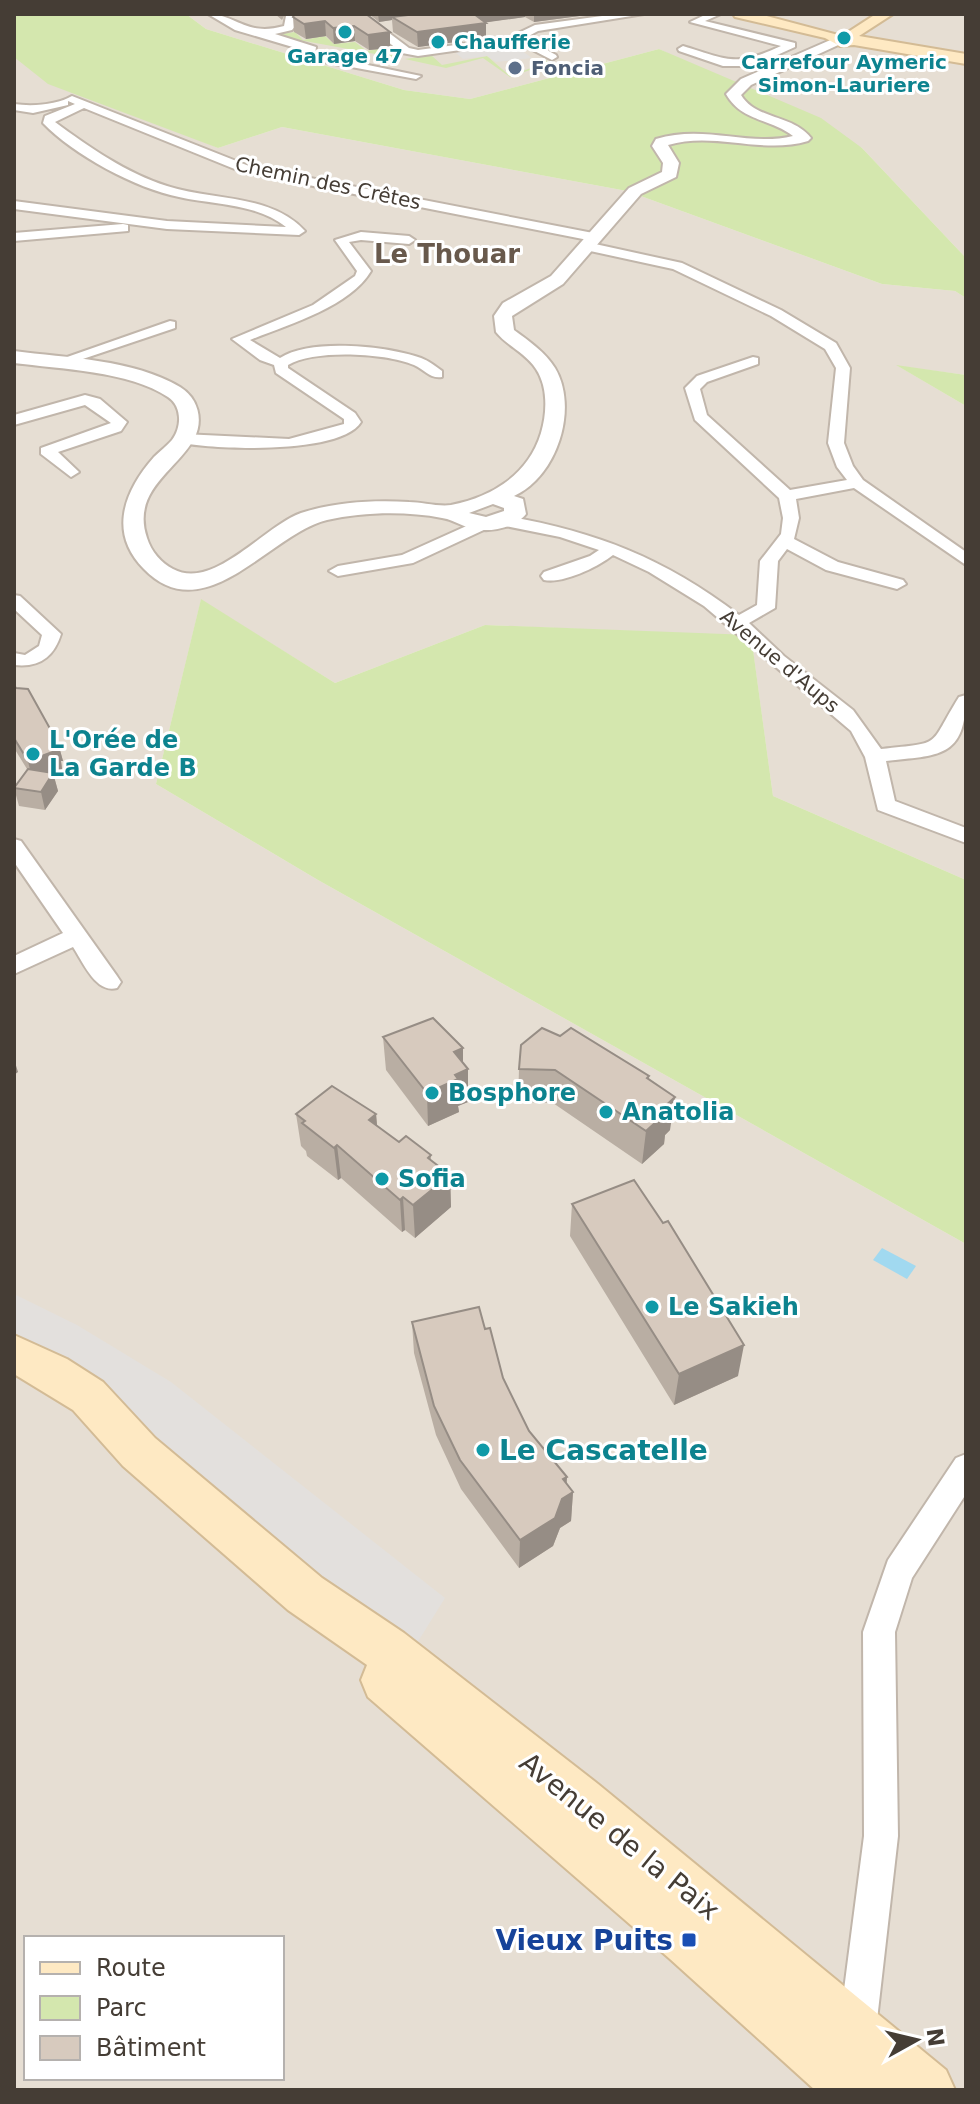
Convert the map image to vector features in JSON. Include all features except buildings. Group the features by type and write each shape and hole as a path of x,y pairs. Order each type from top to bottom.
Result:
{"main road":[{"path":"740,14 845,38 966,59"},
{"path":"845,38 886,14"},
{"name":"Avenue de la Paix","path":"14,1353 52,1372 88,1396 139,1452 305,1594 387,1650 580,1802 926,2090"},
{"name":"Avenue de la Paix","path":"14,1379 139,1452"},
{"name":"Avenue de la Paix","path":"305,1594 352,1650 689,1940 853,2088"}],"street":[{"path":"213,14 224,23 312,49 309,56 312,57 416,76"},
{"path":"285,14 299,14"},
{"path":"261,33 288,28 291,26 289,18 299,14"},
{"path":"358,14 406,51 413,53 569,23 639,14"},
{"path":"555,14 569,23"},
{"path":"683,49 737,66 791,45 695,22 716,14"},
{"path":"375,28 388,27"},
{"path":"521,32 552,57"},
{"path":"338,571 425,553 486,513 546,446 554,424 556,404 546,369 505,332 503,316 510,307 557,280 635,191 670,174 671,163 660,146 661,142 688,136 783,141 803,138 797,131 748,111 737,103 733,94 746,82 845,38"},
{"path":"765,57 790,63"},
{"path":"14,107 33,110 76,101"},
{"path":"14,205 167,225 299,231 265,210 163,189 109,165 49,123 49,118 55,113 76,101"},
{"name":"Chemin des Crêtes","path":"76,101 246,169 590,242 677,266 776,313 831,346 843,368 836,443 845,467 857,483"},
{"path":"14,237 167,225"},
{"path":"281,363 265,357 239,339 318,308 360,278 364,271 341,240 361,236 409,240"},
{"path":"57,363 170,325"},
{"path":"281,363 298,352 315,350 420,362 437,374"},
{"path":"14,357 144,380 176,393 188,405 190,415 183,439 162,460 136,500 131,520 134,537 146,561 164,575 182,581 210,579 223,574 286,528 322,514 416,510 486,513"},
{"path":"738,622 766,608 769,561 789,534 791,518 787,496 700,417 692,388 702,379 753,361"},
{"path":"183,439 289,444 316,439 350,427 353,422 350,416 303,387 281,370 281,363"},
{"path":"14,420 85,400 95,402 119,422 116,428 47,451 71,472"},
{"path":"787,496 857,483 966,560"},
{"path":"486,513 493,497"},
{"name":"Avenue d'Aups","path":"486,513 548,527 613,547 654,566 738,622 778,662 839,708 875,756 885,805 966,836"},
{"path":"783,540 832,566 897,584"},
{"path":"550,576 596,560 613,547"},
{"path":"14,600 52,634 47,649 28,661 14,659"},
{"path":"875,756 936,749 949,736 966,701"},
{"path":"14,846 109,982"},
{"path":"14,966 75,936"},
{"path":"853,2088 856,2030 881,1836 879,1632 899,1571 966,1468"}],"shaded area":[{"path":"186,14 966,14 966,258 862,148 659,49 470,99 404,90 206,29"},
{"path":"514,45 532,58 496,62 487,56 463,59 455,52"},
{"path":"14,57 218,148 282,127 627,191 882,284 955,291 966,298 966,375 898,366 966,406 966,880 773,796 751,636 485,625 335,683 201,600 156,784 318,880 966,1244 966,2090 14,2090"},
{"path":"14,1294 77,1325 171,1382 445,1598 409,1656 14,1343"}],"green space":[{"path":"14,14 186,14 206,29 404,90 470,99 659,49 821,118 862,148 966,258 966,298 955,291 882,284 627,191 282,127 218,148 48,84 14,57"},
{"path":"295,32 303,40 325,36 334,44 355,42 367,51 389,47 397,53 397,58 272,35"},
{"path":"476,48 431,55 442,65 487,56 510,76 536,66 530,61 543,59 550,63 510,77 483,58 446,68 405,59"},
{"path":"896,365 966,375 966,406"},
{"path":"201,599 335,683 485,625 751,635 773,796 966,880 966,1244 318,880 156,784"}],"water":[{"path":"882,1248 916,1266 907,1279 873,1260"}],"place":[{"name":"Garage 47","path":"345,32"},
{"name":"Carrefour Aymeric Simon-Lauriere","path":"844,38"},
{"name":"Chaufferie","path":"438,42"},
{"name":"Foncia","path":"515,68"},
{"name":"L'Orée de La Garde B","path":"33,754"},
{"name":"Bosphore","path":"432,1093"},
{"name":"Anatolia","path":"606,1112"},
{"name":"Sofia","path":"382,1179"},
{"name":"Le Sakieh","path":"652,1307"},
{"name":"Le Cascatelle","path":"483,1450"},
{"name":"Vieux Puits","path":"689,1940"}],"district":[{"name":"Le Thouar","path":"447,254"}]}
